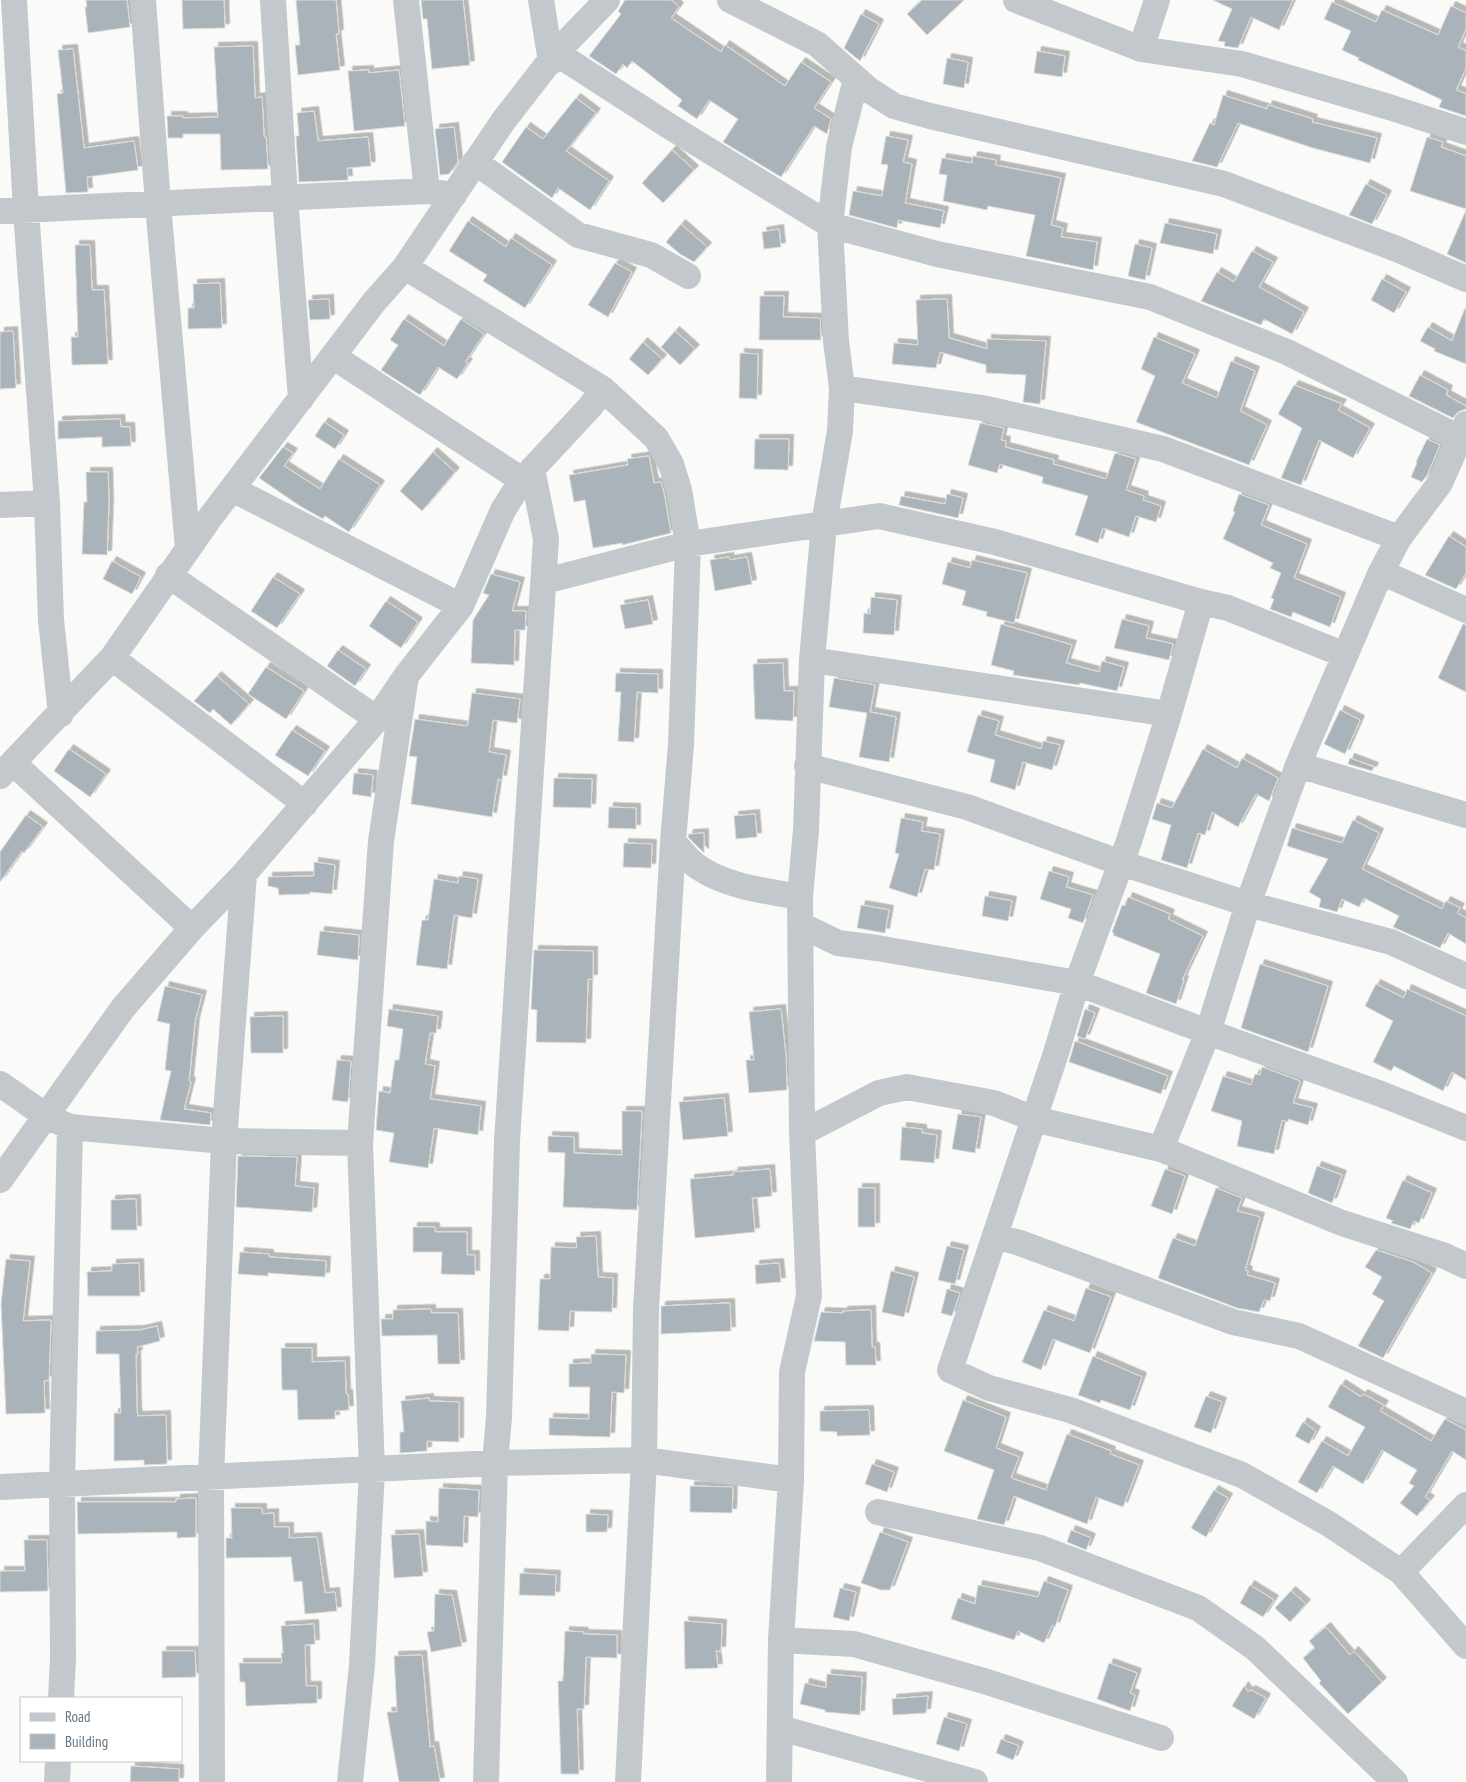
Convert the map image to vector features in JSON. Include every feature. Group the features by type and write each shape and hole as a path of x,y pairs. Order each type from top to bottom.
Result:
{"street":[{"path":"14,0 26,210 47,503 51,620 61,714"},
{"path":"144,0 158,204 188,548"},
{"path":"273,0 301,399"},
{"path":"406,0 427,191"},
{"path":"540,0 554,57 830,224 937,254 1150,297 1286,352 1464,434 1440,483 1399,538 1380,572 1344,655 1298,765 1248,904 1208,1032 1161,1149"},
{"path":"192,928 7,769 112,658 168,575 209,519 374,302 405,267 504,120 554,57 607,0"},
{"path":"730,0 817,44 856,79 894,106 1224,184 1397,249 1466,279"},
{"path":"1016,0 1141,49 1242,64 1389,107 1466,132"},
{"path":"1141,49 1157,0"},
{"path":"778,1782 781,1640 791,1480 792,1372 809,1296 802,1133 800,897 806,830 812,660 824,524 840,431 842,388 836,341 830,224 839,147 856,79"},
{"path":"475,162 578,235 651,255 688,276"},
{"path":"0,211 427,191 454,195"},
{"path":"405,267 603,389 656,438 671,464 679,490 688,544 681,745 673,842 646,1309 644,1460 628,1782"},
{"path":"334,356 527,475 546,539 545,582 507,1141 500,1417 495,1463 486,1782"},
{"path":"842,388 982,408 1163,449 1399,538"},
{"path":"0,1180 123,1008 192,928 244,874 376,719 406,676 461,606 503,510 527,475 590,407 603,389"},
{"path":"232,489 461,606"},
{"path":"0,505 47,503"},
{"path":"545,582 688,544 879,516 996,542 1201,602 1228,608 1344,655"},
{"path":"1380,572 1466,610"},
{"path":"168,575 376,719"},
{"path":"1201,602 1169,714 1121,863 1077,983 1034,1119 950,1370 989,1388 1070,1410 1242,1475 1329,1524 1401,1572 1466,1646"},
{"path":"112,658 304,804"},
{"path":"812,660 1169,714"},
{"path":"350,1782 362,1665 372,1470 360,1143 381,841 406,676"},
{"path":"1298,765 1466,815"},
{"path":"808,766 967,807 1121,863 1248,904 1391,942 1466,976"},
{"path":"673,842 698,867 721,878 747,888 800,897"},
{"path":"212,1782 212,1477 224,1141 244,874"},
{"path":"801,926 838,943 877,948 1077,983 1381,1094 1466,1128"},
{"path":"0,1084 46,1116 70,1127 224,1141 360,1143"},
{"path":"802,1133 879,1093 907,1087 994,1103 1034,1119 1161,1149 1342,1223 1445,1256 1466,1266"},
{"path":"61,1697 63,1660 62,1484 70,1127"},
{"path":"995,1236 1020,1243 1233,1322 1298,1336 1466,1412"},
{"path":"0,1487 495,1463 644,1460 791,1480"},
{"path":"1401,1572 1466,1505"},
{"path":"878,1512 1040,1548 1198,1608 1255,1648 1395,1782"},
{"path":"781,1640 854,1644 984,1681 1161,1738"},
{"path":"780,1728 974,1782"},
{"path":"57,1782 58,1762"}],"building":[{"path":"86,0 127,0 130,27 88,33"},
{"path":"182,0 224,0 225,28 183,29"},
{"path":"296,0 336,0 339,34 336,34 340,70 298,75 295,45 300,45"},
{"path":"421,0 463,0 470,65 432,69 427,19 423,19"},
{"path":"625,0 671,0 679,7 671,18 721,52 725,45 785,86 801,62 831,82 814,108 831,119 827,134 814,126 781,177 723,142 738,119 709,100 697,119 678,106 682,100 632,61 627,68 623,64 616,74 589,56 621,14 618,11"},
{"path":"922,0 964,0 927,35 907,14"},
{"path":"1213,0 1293,0 1279,30 1251,17 1238,48 1224,46 1225,42 1218,41 1232,9"},
{"path":"1332,2 1376,22 1382,10 1438,35 1451,6 1466,13 1466,29 1458,47 1466,51 1466,68 1456,90 1466,94 1466,116 1439,107 1442,100 1358,60 1359,58 1342,50 1351,31 1324,19"},
{"path":"861,14 879,24 860,61 844,48"},
{"path":"253,46 255,98 262,97 268,169 221,170 220,134 183,134 183,138 168,138 167,116 183,116 183,118 218,117 214,47"},
{"path":"73,49 84,148 134,141 138,170 87,177 88,192 66,193 57,94 63,93 58,50"},
{"path":"1037,51 1065,56 1062,77 1034,73"},
{"path":"947,58 968,62 964,88 943,84"},
{"path":"369,70 369,73 399,70 405,126 354,131 348,71"},
{"path":"1223,95 1267,109 1268,105 1313,119 1312,122 1377,138 1370,163 1313,148 1238,123 1217,167 1192,161 1210,123 1214,125"},
{"path":"576,98 596,113 566,151 609,181 590,210 558,188 552,198 502,162 526,127 543,139"},
{"path":"314,111 318,141 368,137 371,166 347,168 348,180 299,182 296,136 299,136 297,113"},
{"path":"454,127 458,162 449,174 440,175 435,129"},
{"path":"886,136 908,140 903,162 912,164 905,203 944,211 940,228 898,220 897,228 849,215 853,191 882,196 888,165 881,164"},
{"path":"1427,137 1443,142 1441,147 1466,156 1466,209 1410,191"},
{"path":"672,150 694,170 663,203 642,183"},
{"path":"973,156 996,160 995,165 1061,178 1051,225 1063,228 1061,237 1097,242 1093,270 1026,256 1035,215 988,206 987,210 943,201 947,175 939,174 942,158 972,163"},
{"path":"1366,184 1387,195 1372,224 1349,215"},
{"path":"1466,210 1466,263 1447,254"},
{"path":"468,221 506,247 511,238 552,265 525,308 483,281 487,275 449,251"},
{"path":"1165,223 1217,234 1213,254 1160,243"},
{"path":"681,224 707,247 694,262 680,254 666,242"},
{"path":"779,229 781,247 764,249 762,232"},
{"path":"1135,244 1152,248 1145,280 1128,276"},
{"path":"75,245 90,245 92,290 104,290 108,364 72,365 71,337 78,337"},
{"path":"1252,251 1273,262 1259,287 1304,312 1292,334 1264,319 1261,325 1201,301 1217,272 1234,282"},
{"path":"615,263 632,272 608,317 588,305"},
{"path":"1382,279 1406,292 1394,313 1371,300"},
{"path":"220,283 222,328 188,329 188,308 194,308 193,284"},
{"path":"760,296 784,296 783,317 820,318 821,340 759,340"},
{"path":"329,299 330,319 310,320 308,300"},
{"path":"947,299 949,338 987,349 987,339 1046,341 1040,404 1023,402 1026,375 986,373 986,365 940,352 936,368 892,364 894,343 918,345 916,300"},
{"path":"1465,308 1466,364 1434,351 1435,349 1420,341 1428,327 1452,341"},
{"path":"404,319 444,346 461,319 484,334 465,362 468,363 457,379 438,367 420,395 381,370 398,345 390,340"},
{"path":"13,331 16,388 0,389 0,332"},
{"path":"675,331 695,349 680,365 661,347"},
{"path":"1154,337 1195,354 1182,383 1217,398 1231,361 1255,371 1240,411 1267,425 1249,465 1136,422 1155,376 1141,369"},
{"path":"643,342 662,359 648,375 629,359"},
{"path":"740,353 758,354 757,399 739,398"},
{"path":"1420,375 1448,390 1446,395 1466,406 1466,409 1458,412 1453,418 1409,396"},
{"path":"1294,385 1342,404 1338,410 1370,428 1353,458 1319,440 1301,485 1281,478 1302,428 1278,414"},
{"path":"120,419 121,427 130,427 131,446 102,447 102,437 58,439 58,421"},
{"path":"324,422 344,435 335,449 315,436"},
{"path":"980,423 1004,428 1001,440 1006,441 1005,447 1054,460 1053,464 1106,479 1115,453 1136,459 1126,490 1144,496 1143,500 1161,506 1156,522 1136,516 1129,537 1103,528 1098,543 1075,535 1088,496 1042,483 1043,477 1000,464 997,473 968,465"},
{"path":"755,439 789,439 788,470 754,469"},
{"path":"1427,439 1440,445 1422,482 1411,477"},
{"path":"283,447 293,453 284,466 320,489 339,459 380,485 349,532 325,516 323,519 300,506 259,478"},
{"path":"433,452 455,472 422,511 400,491"},
{"path":"649,456 654,483 661,482 671,533 622,545 622,543 593,548 585,500 574,502 569,475 628,465 627,459"},
{"path":"86,472 108,472 107,555 82,554 84,502 87,502"},
{"path":"947,494 963,498 958,518 899,505 901,496 945,504"},
{"path":"1239,494 1269,505 1261,525 1307,544 1294,578 1341,597 1330,627 1293,612 1291,617 1270,609 1274,599 1271,598 1281,573 1270,568 1273,563 1223,539 1235,512 1233,511"},
{"path":"1449,536 1466,547 1466,573 1456,589 1425,575"},
{"path":"729,557 730,560 747,557 752,584 715,591 710,560"},
{"path":"972,560 1027,573 1014,623 986,616 987,612 962,605 966,591 942,584 948,562 970,568"},
{"path":"112,561 141,577 132,594 103,579"},
{"path":"491,574 520,582 512,611 526,611 525,630 515,630 514,665 471,663 473,620 489,595 483,593"},
{"path":"273,577 300,594 277,628 251,611"},
{"path":"871,597 897,600 894,635 863,633 864,613 870,614"},
{"path":"648,600 653,624 625,629 620,605"},
{"path":"386,601 418,622 401,648 369,626"},
{"path":"1122,619 1149,626 1146,638 1173,644 1169,660 1114,648"},
{"path":"1001,624 1072,645 1066,663 1099,672 1102,661 1124,667 1117,691 1080,683 1079,685 1013,675 1014,671 991,665"},
{"path":"1463,624 1466,625 1466,692 1438,678"},
{"path":"338,650 366,669 355,686 327,666"},
{"path":"783,663 784,691 794,691 793,721 755,719 753,664"},
{"path":"266,667 304,691 286,719 248,694"},
{"path":"616,673 658,674 658,693 637,692 634,742 618,741 621,692 615,692"},
{"path":"217,676 249,704 231,725 213,709 210,713 194,701"},
{"path":"834,678 875,685 870,712 896,717 889,762 859,757 867,713 829,707"},
{"path":"472,693 520,699 517,723 493,720 489,752 506,755 502,780 498,779 492,817 411,804 417,757 409,756 415,719 466,726 468,725"},
{"path":"1340,710 1360,720 1345,754 1324,744"},
{"path":"978,715 999,721 995,735 1041,749 1043,741 1060,745 1052,770 1023,762 1015,790 990,782 995,760 967,752"},
{"path":"292,730 325,751 308,776 275,755"},
{"path":"69,749 106,774 90,797 54,771"},
{"path":"1203,749 1237,768 1242,758 1278,778 1269,801 1256,794 1238,827 1212,812 1205,835 1198,833 1187,868 1161,860 1171,825 1152,819 1157,803 1172,808"},
{"path":"1350,758 1374,767 1372,771 1348,764"},
{"path":"354,773 373,775 371,797 352,794"},
{"path":"554,778 592,779 591,808 553,807"},
{"path":"609,807 636,808 636,829 608,828"},
{"path":"755,814 757,837 736,839 734,816"},
{"path":"26,815 43,827 24,853 22,851 0,882 0,852"},
{"path":"901,818 923,822 921,831 940,834 934,870 925,869 917,897 889,888 899,854 895,853"},
{"path":"1353,820 1379,833 1362,869 1442,909 1446,901 1460,908 1457,913 1466,918 1466,944 1448,933 1440,948 1393,927 1399,916 1364,898 1359,907 1342,899 1337,912 1319,907 1321,899 1309,892 1328,859 1287,846 1292,828 1342,843"},
{"path":"704,833 704,853 688,837 689,834"},
{"path":"624,843 652,844 651,868 623,867"},
{"path":"314,862 335,865 332,894 310,892 310,894 279,895 278,888 268,886 268,877 314,876"},
{"path":"1049,871 1069,877 1066,887 1093,895 1083,923 1068,918 1071,909 1040,899"},
{"path":"459,876 478,879 472,918 454,915 447,969 416,965 422,920 428,920 434,879 458,883"},
{"path":"985,896 1012,901 1008,921 982,916"},
{"path":"1128,897 1170,914 1168,919 1203,936 1182,980 1184,980 1176,1004 1146,993 1160,954 1113,935 1114,933 1112,932 1122,905 1125,906"},
{"path":"861,905 889,910 885,933 857,928"},
{"path":"320,931 359,935 358,960 317,955"},
{"path":"534,950 593,951 593,979 588,979 586,1043 536,1042 537,1010 531,1009"},
{"path":"1260,964 1328,986 1308,1052 1241,1028"},
{"path":"1376,984 1404,998 1407,989 1466,1016 1466,1080 1452,1072 1443,1091 1394,1066 1391,1071 1373,1062 1393,1021 1365,1006"},
{"path":"165,986 202,995 195,1022 189,1081 191,1082 184,1109 211,1113 210,1125 160,1120 171,1071 165,1070 170,1024 157,1021"},
{"path":"389,1009 438,1016 436,1033 430,1033 425,1064 435,1066 430,1099 481,1106 478,1135 434,1128 428,1168 389,1162 394,1133 376,1130 379,1091 390,1093 395,1060 399,1060 403,1029 387,1026"},
{"path":"781,1009 787,1090 749,1093 746,1060 754,1060 749,1012"},
{"path":"1085,1009 1095,1013 1085,1039 1077,1036"},
{"path":"283,1016 283,1053 251,1053 250,1017"},
{"path":"1075,1041 1168,1076 1161,1094 1069,1062"},
{"path":"337,1060 351,1061 348,1102 332,1100"},
{"path":"1262,1067 1300,1081 1293,1103 1313,1108 1308,1125 1288,1119 1288,1122 1282,1120 1274,1154 1237,1146 1242,1121 1211,1111 1223,1076 1251,1085 1255,1074 1260,1075"},
{"path":"724,1098 728,1136 683,1140 679,1102"},
{"path":"622,1111 642,1111 637,1210 563,1207 565,1153 548,1152 548,1136 574,1137 574,1153 622,1155"},
{"path":"958,1114 981,1117 975,1153 952,1149"},
{"path":"902,1127 922,1129 922,1133 937,1135 934,1163 900,1160"},
{"path":"238,1156 297,1157 295,1186 314,1188 312,1212 236,1207"},
{"path":"1317,1166 1342,1175 1332,1203 1308,1193"},
{"path":"770,1169 772,1196 752,1198 755,1232 695,1238 690,1179 734,1175 733,1172"},
{"path":"1165,1169 1185,1176 1172,1214 1151,1206"},
{"path":"1403,1180 1432,1193 1419,1223 1414,1221 1410,1229 1391,1223 1393,1221 1386,1218"},
{"path":"858,1188 875,1188 875,1227 858,1227"},
{"path":"1216,1188 1242,1198 1237,1211 1260,1217 1245,1270 1248,1271 1247,1275 1275,1283 1270,1301 1264,1300 1259,1312 1237,1308 1158,1278 1173,1238 1195,1246"},
{"path":"136,1199 137,1230 111,1230 111,1200"},
{"path":"413,1227 435,1227 435,1232 467,1232 467,1255 475,1255 475,1275 441,1274 442,1252 413,1252"},
{"path":"596,1236 598,1277 613,1278 612,1312 570,1311 569,1331 538,1330 540,1279 550,1279 551,1247 577,1248 576,1237"},
{"path":"947,1246 964,1250 955,1284 938,1280"},
{"path":"1376,1250 1413,1262 1432,1273 1383,1358 1358,1346 1384,1301 1372,1294 1382,1277 1365,1267"},
{"path":"240,1252 269,1254 269,1257 326,1261 325,1277 268,1273 268,1276 238,1274"},
{"path":"6,1259 30,1261 23,1321 51,1320 49,1380 44,1381 45,1413 6,1414 1,1304"},
{"path":"139,1263 140,1296 88,1296 87,1272 112,1271 112,1264"},
{"path":"779,1263 781,1282 756,1284 755,1265"},
{"path":"891,1271 914,1277 904,1317 882,1312"},
{"path":"1086,1288 1111,1297 1090,1353 1053,1339 1041,1370 1022,1362 1044,1310 1074,1321"},
{"path":"947,1289 960,1293 952,1316 941,1313"},
{"path":"730,1303 731,1331 661,1334 661,1306"},
{"path":"431,1309 431,1313 458,1313 460,1364 438,1364 437,1335 382,1336 381,1319 393,1319 393,1310"},
{"path":"871,1310 872,1347 875,1347 876,1365 846,1365 845,1342 814,1341 821,1312 843,1313 843,1311"},
{"path":"157,1326 160,1341 137,1347 137,1412 138,1416 166,1415 167,1464 144,1465 144,1460 114,1461 114,1413 121,1413 119,1354 96,1354 96,1331 140,1330"},
{"path":"281,1348 312,1348 312,1362 345,1361 346,1394 348,1394 349,1410 335,1411 335,1419 298,1420 297,1390 282,1390"},
{"path":"591,1354 626,1355 624,1393 612,1392 610,1437 549,1435 549,1418 589,1419 590,1387 569,1387 569,1364 591,1363"},
{"path":"1093,1356 1142,1377 1130,1410 1101,1400 1100,1403 1078,1395"},
{"path":"1341,1384 1361,1397 1363,1394 1384,1405 1380,1411 1431,1441 1445,1419 1466,1430 1466,1460 1452,1451 1425,1497 1430,1500 1417,1516 1400,1503 1414,1486 1409,1483 1417,1470 1382,1450 1363,1484 1333,1466 1317,1493 1298,1482 1322,1441 1348,1456 1365,1427 1328,1407"},
{"path":"1206,1396 1222,1402 1211,1433 1194,1427"},
{"path":"429,1398 429,1401 459,1402 459,1442 427,1441 427,1451 400,1453 400,1432 404,1432 401,1401"},
{"path":"963,1400 1006,1417 996,1448 1019,1457 1011,1478 1046,1490 1067,1434 1111,1451 1110,1454 1139,1465 1123,1507 1096,1497 1087,1524 1014,1496 1004,1525 977,1519 994,1470 944,1451"},
{"path":"869,1410 870,1435 837,1436 837,1432 820,1431 820,1411"},
{"path":"1303,1422 1316,1431 1309,1444 1295,1436"},
{"path":"872,1464 894,1472 887,1492 865,1484"},
{"path":"690,1486 733,1487 732,1513 690,1512"},
{"path":"439,1488 479,1490 478,1517 464,1516 463,1547 426,1545 426,1521 438,1522"},
{"path":"1214,1490 1228,1498 1206,1537 1191,1528"},
{"path":"196,1498 196,1537 177,1538 177,1532 78,1534 77,1502 176,1502 176,1499"},
{"path":"231,1508 262,1508 262,1514 274,1513 274,1527 289,1527 289,1538 317,1537 325,1593 335,1592 337,1611 305,1614 302,1581 294,1582 291,1557 226,1558 226,1538 232,1538"},
{"path":"586,1514 608,1515 607,1532 586,1532"},
{"path":"1071,1530 1091,1538 1086,1550 1067,1542"},
{"path":"880,1532 908,1542 890,1590 881,1590 861,1583"},
{"path":"419,1534 423,1576 394,1578 391,1535"},
{"path":"24,1540 47,1540 48,1591 0,1592 0,1571 25,1571"},
{"path":"520,1573 556,1575 555,1596 519,1595"},
{"path":"1044,1581 1068,1590 1055,1627 1052,1625 1044,1643 1018,1631 1014,1640 951,1619 958,1598 975,1604 978,1585 1038,1597"},
{"path":"1250,1585 1274,1600 1263,1617 1240,1603"},
{"path":"840,1588 856,1592 849,1621 833,1617"},
{"path":"1291,1591 1306,1604 1290,1622 1275,1608"},
{"path":"435,1594 452,1595 462,1646 431,1652 427,1632 434,1631"},
{"path":"684,1621 722,1624 721,1651 716,1651 718,1668 685,1669"},
{"path":"314,1624 315,1644 305,1645 306,1686 317,1686 317,1703 246,1706 245,1682 240,1682 239,1663 282,1663 281,1626"},
{"path":"1326,1627 1350,1655 1354,1651 1382,1682 1348,1714 1319,1683 1321,1681 1303,1658 1315,1648 1309,1641"},
{"path":"565,1631 584,1632 583,1634 617,1635 617,1658 586,1657 584,1709 577,1709 579,1774 561,1774 558,1681 563,1681"},
{"path":"162,1651 195,1651 196,1677 162,1678"},
{"path":"422,1655 430,1747 434,1746 440,1782 399,1782 387,1712 397,1712 394,1656"},
{"path":"1109,1663 1137,1673 1130,1693 1135,1695 1130,1711 1097,1699"},
{"path":"827,1674 862,1677 860,1715 825,1712 825,1710 800,1704 805,1683 826,1688"},
{"path":"1244,1686 1248,1692 1251,1690 1266,1698 1254,1719 1232,1706"},
{"path":"928,1696 926,1713 893,1715 892,1699"},
{"path":"944,1717 967,1724 959,1751 936,1744"},
{"path":"1001,1739 1019,1746 1013,1760 996,1753"},
{"path":"131,1766 179,1769 179,1782 130,1782"}]}
